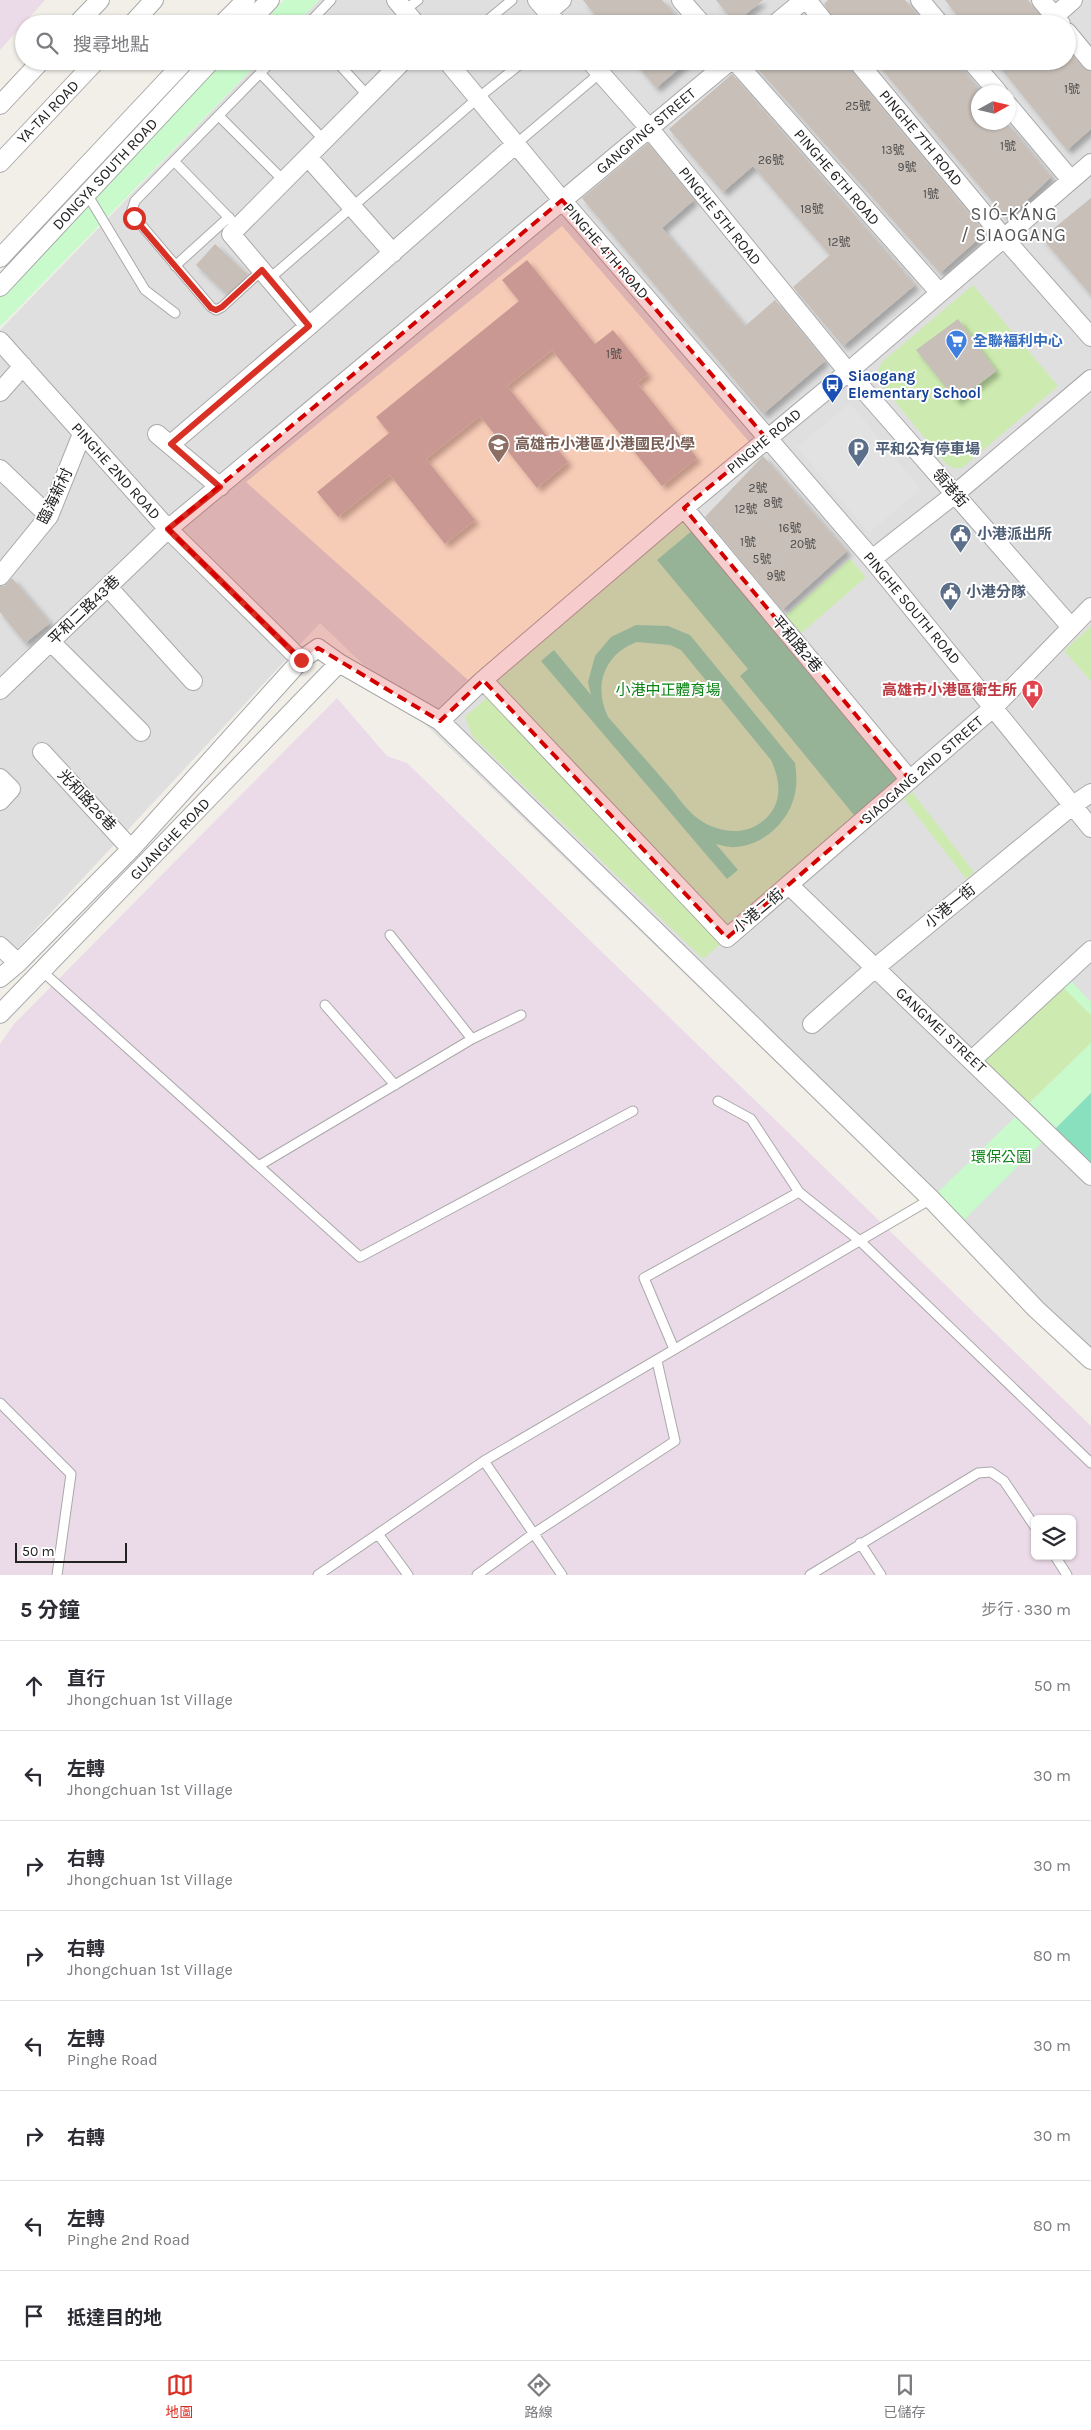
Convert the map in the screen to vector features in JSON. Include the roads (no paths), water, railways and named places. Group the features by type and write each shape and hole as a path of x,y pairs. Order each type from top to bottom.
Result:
{"street":[{"path":"86,15 100,0"},
{"path":"140,15 154,0"},
{"path":"231,15 246,0"},
{"path":"256,15 270,0"},
{"path":"547,12 562,0"},
{"path":"681,0 694,15"},
{"path":"786,15 805,0 818,15"},
{"path":"920,0 932,15"},
{"path":"1041,0 1054,15"},
{"path":"1062,15 1073,0"},
{"path":"406,3 412,15"},
{"path":"1076,43 1091,61"},
{"path":"0,104 32,70"},
{"name":"YA-TAI ROAD","path":"0,163 88,70"},
{"name":"DONGYA SOUTH ROAD","path":"0,258 178,70"},
{"name":"DONGYA SOUTH ROAD","path":"0,287 202,70"},
{"path":"309,326 231,234 233,222 284,180 394,70"},
{"name":"PINGHE 4TH ROAD","path":"455,70 562,200 767,439"},
{"name":"PINGHE 5TH ROAD","path":"598,70 649,128 848,372"},
{"name":"GANGPING STREET","path":"220,487 719,70"},
{"name":"PINGHE 6TH ROAD","path":"743,70 939,292"},
{"name":"PINGHE 7TH ROAD","path":"865,70 1004,238 1091,337"},
{"path":"980,70 992,85"},
{"path":"1016,115 1071,180"},
{"path":"220,487 164,439 309,326 516,144"},
{"path":"308,157 393,253"},
{"name":"PINGHE ROAD","path":"440,721 483,680 684,508 848,372 1091,163"},
{"name":"PINGHE 2ND ROAD","path":"0,341 168,529 301,660"},
{"path":"0,392 22,366"},
{"name":"領港街","path":"848,372 1071,627"},
{"path":"872,559 955,494 1091,379"},
{"name":"臨海新村","path":"0,576 49,516 82,434"},
{"name":"PINGHE SOUTH ROAD","path":"767,439 872,559 1091,828"},
{"path":"0,469 49,516"},
{"name":"平和二路43巷","path":"0,690 168,529 220,487"},
{"name":"平和路2巷","path":"684,508 910,780"},
{"path":"108,586 193,681"},
{"name":"SIAOGANG 2ND STREET","path":"789,885 994,707 1091,607"},
{"path":"51,642 141,732"},
{"name":"GUANGHE ROAD","path":"0,977 18,963 131,849 301,660 318,648 339,663 24,992 1,1012"},
{"path":"339,663 440,721 931,1199 1036,1309 1091,1360"},
{"name":"小港二街","path":"483,680 727,938 789,885"},
{"name":"光和路26巷","path":"42,752 131,849"},
{"path":"0,778 11,789 0,801"},
{"name":"小港一街","path":"812,1024 875,968 1073,805 1091,793"},
{"name":"GANGMEI STREET","path":"789,885 1091,1176"},
{"path":"0,946 18,963"},
{"path":"972,1060 1091,950"},
{"path":"0,977 24,992"}],"lane":[{"path":"317,15 332,0"},
{"path":"494,15 512,0"},
{"path":"263,70 135,201 131,213 211,308 216,310 266,275 353,208 478,98 513,70"},
{"path":"344,70 368,96"},
{"path":"516,144 592,70"},
{"path":"260,73 324,140"},
{"path":"218,116 284,180"},
{"path":"174,161 233,222 175,266"},
{"path":"87,194 145,290 175,313"},
{"path":"390,935 472,1038"},
{"path":"43,972 260,1165 360,1257 633,1111"},
{"path":"325,1005 394,1085"},
{"path":"260,1165 472,1038 521,1015"},
{"path":"718,1101 752,1119 799,1192 860,1241 1091,1463"},
{"path":"674,1349 644,1278 799,1192"},
{"path":"318,1575 484,1461 931,1199"},
{"path":"477,1575 533,1534 675,1441 657,1360"},
{"path":"0,1403 71,1474 57,1575"},
{"path":"484,1461 562,1575"},
{"path":"810,1575 978,1473 991,1472 1004,1481 1031,1521"},
{"path":"378,1534 408,1575"},
{"path":"860,1543 881,1575"},
{"path":"1058,1560 1067,1575"}],"place":[{"name":"全聯褔利中心","path":"957,360"},
{"name":"Siaogang Elementary School","path":"832,404"},
{"name":"高雄市小港區小港國民小學","path":"499,463"},
{"name":"平和公有停車場","path":"859,468"},
{"name":"小港派出所","path":"961,553"},
{"name":"小港分隊","path":"950,611"},
{"name":"高雄市小港區衛生所","path":"1033,709"}],"district":[{"name":"SIÓ-KÁNG / SIAOGANG","path":"1014,224"}],"park label":[{"name":"小港中正體育場","path":"668,690"},
{"name":"環保公園","path":"1001,1157"}]}
